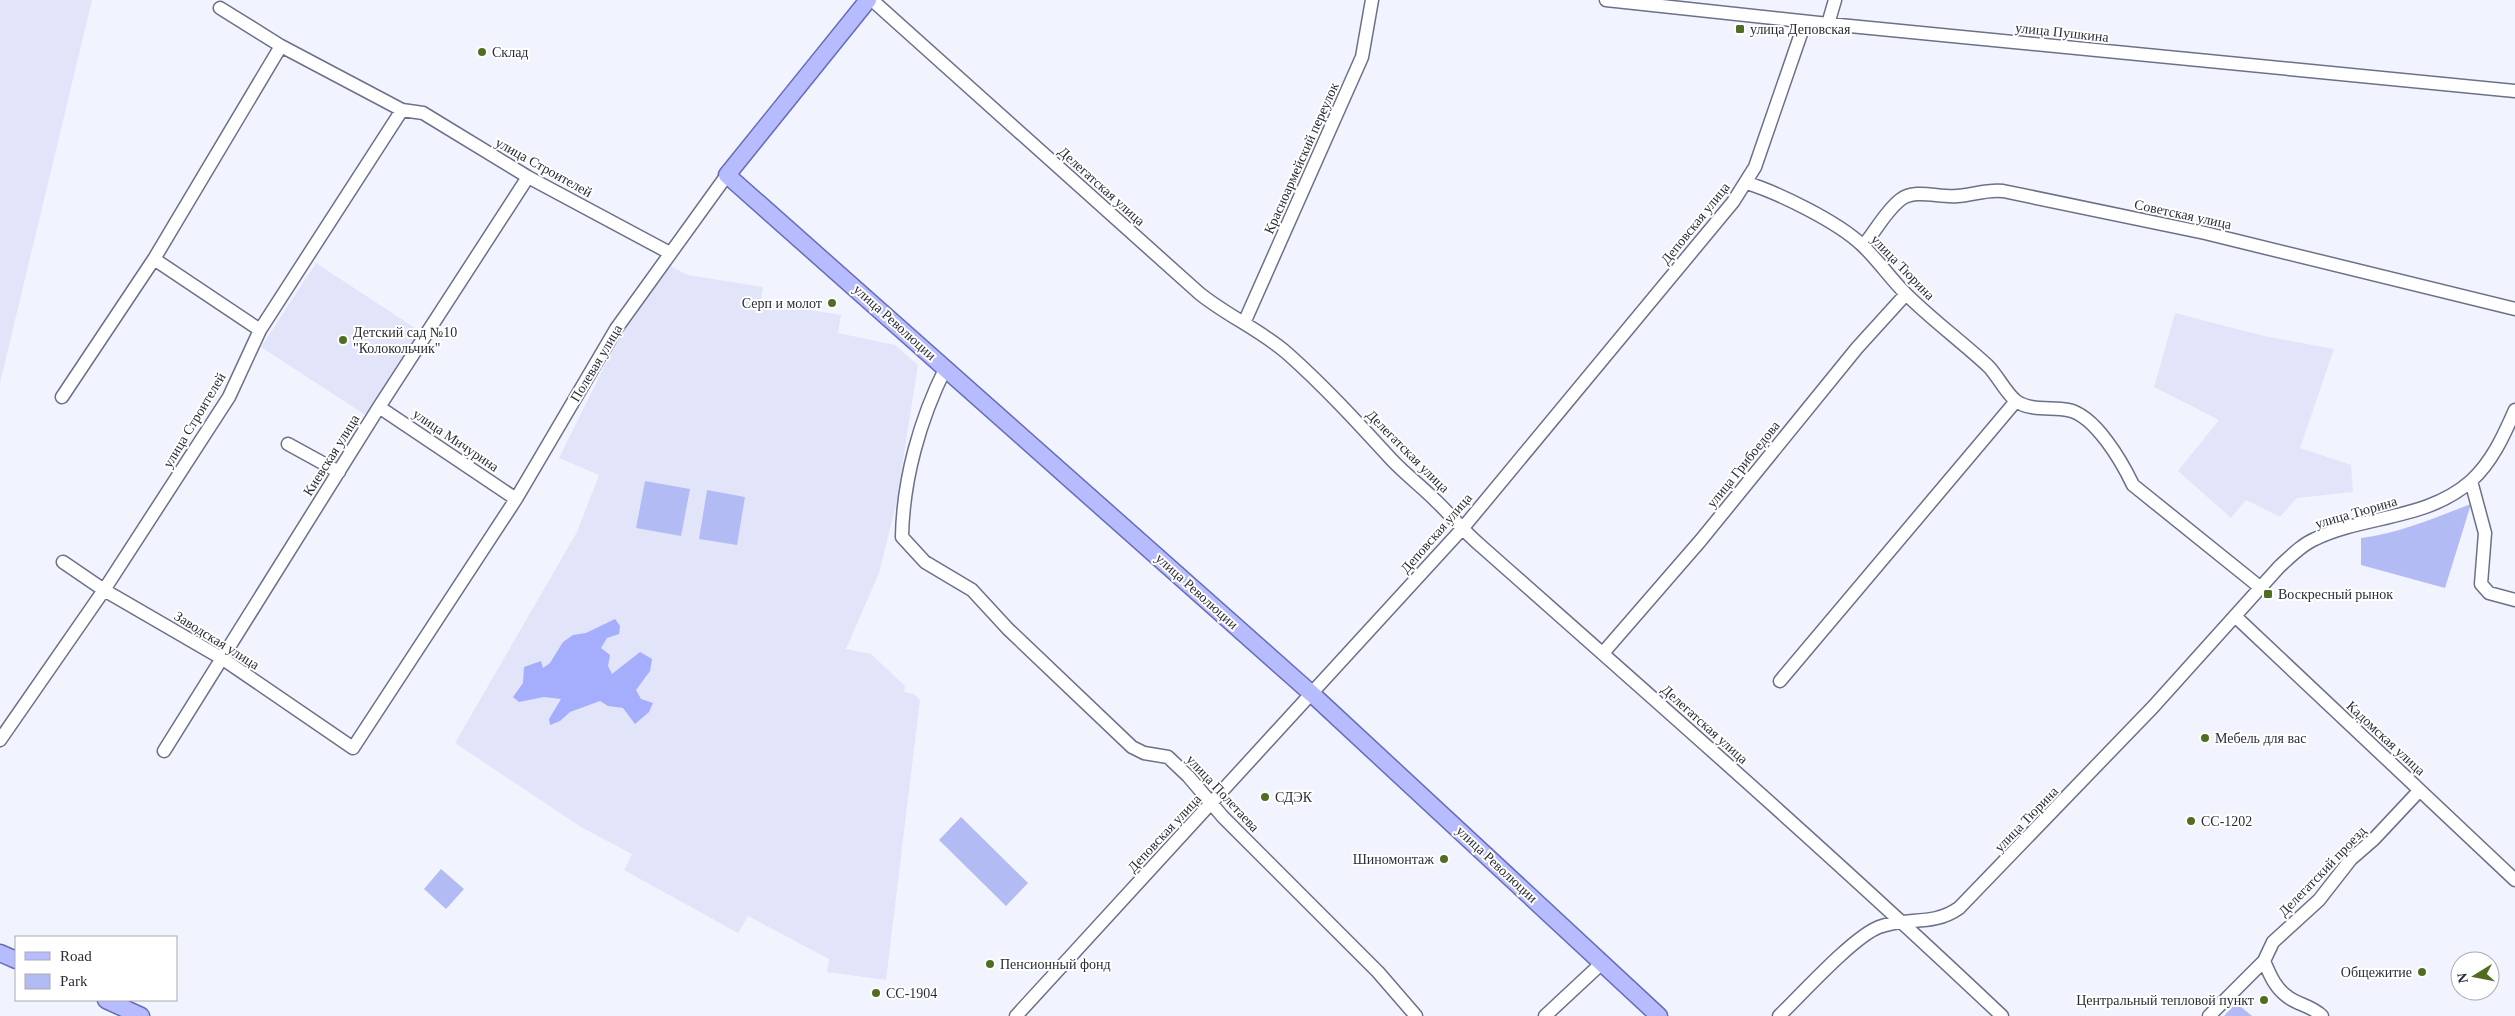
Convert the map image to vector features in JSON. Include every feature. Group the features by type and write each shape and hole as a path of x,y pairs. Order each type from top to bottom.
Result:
{"main road":[{"name":"Полевая улица","path":"727,175 868,0"},
{"name":"улица Революции","path":"727,175 946,367 1312,694 1659,1016"},
{"path":"0,953 15,960"},
{"path":"108,1001 142,1016"}],"street":[{"name":"Делегатская улица","path":"872,0 1199,293 1219,309 1266,337 1288,354 1342,405 1393,461 1436,500 1462,529 1603,652 1903,923 2002,1016"},
{"name":"Красноармейский переулок","path":"1244,323 1362,57 1372,0"},
{"name":"улица Пушкина","path":"1606,0 1805,22 2515,91"},
{"path":"1828,24 1835,0"},
{"name":"улица Строителей","path":"220,8 281,46 402,110 423,113 528,177 670,253"},
{"name":"Деповская улица","path":"1016,1016 1462,529 1746,183 1754,167 1805,22"},
{"path":"62,397 154,259 281,46"},
{"name":"улица Строителей","path":"0,740 104,590 229,397 260,330 402,110"},
{"name":"Полевая улица","path":"353,748 516,498 616,329 727,175"},
{"name":"Киевская улица","path":"164,751 379,406 528,177"},
{"name":"улица Тюрина","path":"1746,183 1770,190 1846,232 1863,246 1906,294 1988,366 2016,401"},
{"name":"Советская улица","path":"1863,246 1894,206 1905,197 1920,194 1957,196 1992,190 2052,200 2205,233 2515,309"},
{"path":"154,259 260,330"},
{"name":"улица Грибоедова","path":"1603,652 1701,540 1781,440 1906,294"},
{"name":"улица Полетаева","path":"946,367 921,423 902,511 902,537 925,562 972,590 1008,628 1132,747 1144,753 1168,757 1378,972 1416,1016"},
{"path":"1780,681 2016,401 2029,406 2069,410 2078,414 2110,446 2125,468 2133,486 2261,588"},
{"name":"улица Мичурина","path":"379,406 516,498"},
{"name":"улица Тюрина","path":"1779,1016 1864,935 1885,925 1940,919 1959,908 2121,742 2236,617 2279,567 2312,540 2433,504 2454,493 2471,480 2510,435 2515,410"},
{"path":"288,444 339,472"},
{"path":"2471,480 2485,533 2481,584 2489,592 2515,600"},
{"name":"Заводская улица","path":"63,562 104,590 223,659 353,748"},
{"name":"Кадомская улица","path":"2236,617 2515,880"},
{"name":"Делегатский проезд","path":"2209,1016 2264,961 2273,942 2319,900 2351,859 2374,840 2419,791"},
{"path":"2264,961 2274,984 2288,998 2314,1008 2322,1016"},
{"path":"1545,1016 1603,962"}],"shaded area":[{"path":"0,0 92,0 0,383"},
{"name":"Детский сад №10 \"Колокольчик\"","path":"316,263 424,334 370,418 261,347"},
{"path":"668,265 688,275 763,287 761,302 841,315 838,333 895,345 918,365 896,504 879,573 846,649 871,654 905,686 904,692 914,694 920,700 886,980 827,972 829,959 748,916 738,933 624,870 632,854 581,827 455,743 577,532 599,475 559,458 620,335"},
{"path":"2175,313 2264,336 2334,349 2300,448 2351,465 2353,492 2297,498 2280,517 2246,500 2231,518 2178,471 2219,420 2154,387"},
{"path":"615,619 620,626 619,634 607,638 601,648 610,655 608,666 612,674 640,652 652,659 650,671 636,690 641,699 653,703 649,712 635,724 623,708 608,706 600,701 570,712 560,721 550,725 549,719 561,699 544,697 519,702 513,697 523,683 524,667 541,661 543,668 550,663 563,642 573,635 586,633"}],"green space":[{"path":"645,481 690,489 681,536 636,528"},
{"path":"707,490 745,497 737,545 699,539"},
{"path":"2471,504 2445,588 2361,565 2361,538 2403,529"},
{"path":"961,817 1028,883 1006,906 939,840"},
{"path":"441,869 464,889 446,909 424,889"},
{"path":"2236,1003 2252,1016 2224,1016"}],"place":[{"name":"улица Деповская","path":"1740,29"},
{"name":"Склад","path":"482,52"},
{"name":"Серп и молот","path":"832,303"},
{"name":"Детский сад №10 \"Колокольчик\"","path":"343,340"},
{"name":"Воскресный рынок","path":"2268,594"},
{"name":"Мебель для вас","path":"2205,738"},
{"name":"СДЭК","path":"1265,797"},
{"name":"СС-1202","path":"2191,821"},
{"name":"Шиномонтаж","path":"1444,859"},
{"name":"Пенсионный фонд","path":"990,964"},
{"name":"Общежитие","path":"2422,972"},
{"name":"СС-1904","path":"876,993"},
{"name":"Центральный тепловой пункт","path":"2264,1000"}]}
